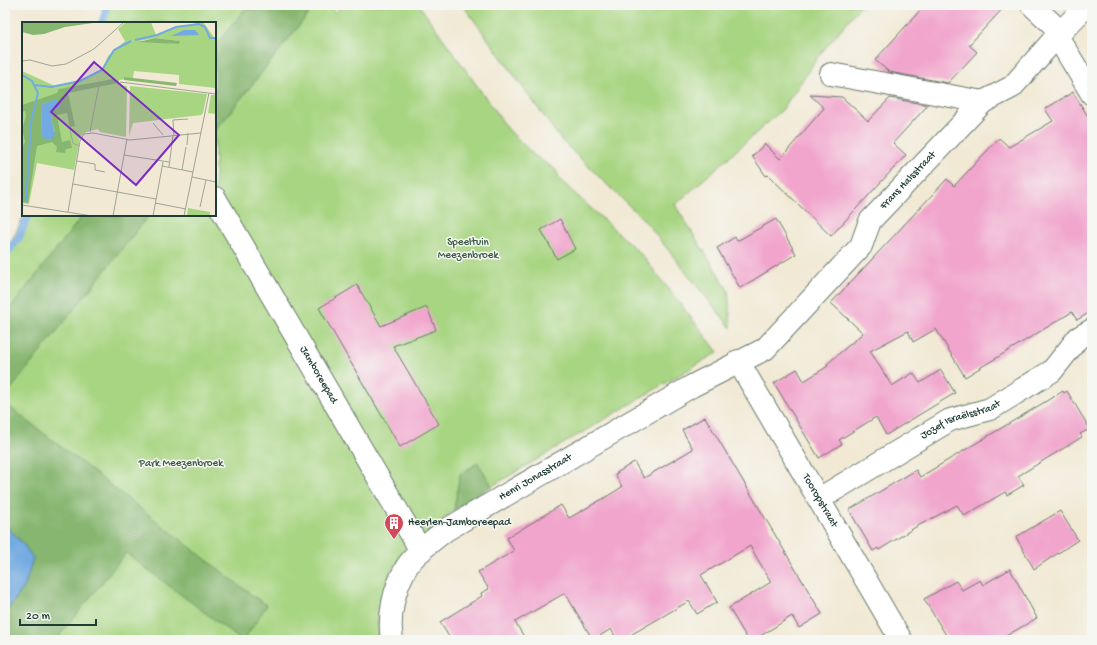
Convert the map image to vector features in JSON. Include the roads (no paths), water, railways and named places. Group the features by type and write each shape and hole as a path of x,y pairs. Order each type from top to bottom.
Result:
{"street":[{"path":"1032,5 1059,34 1092,94"},
{"name":"Frans Halsstraat","path":"738,361 765,349 861,246 870,221 983,102 1012,87 1087,5"},
{"path":"831,74 983,102"},
{"name":"Jamboreepad","path":"216,200 421,551"},
{"name":"Jozef Israëlsstraat","path":"819,499 950,420 990,409 1052,370 1078,338 1092,330"},
{"name":"Tooropstraat","path":"738,361 901,640"},
{"name":"Henri Jonasstraat","path":"392,640 390,615 392,602 406,568 433,540 446,530 692,386 738,361"}],"water":[{"path":"5,525 24,545 33,558 25,586 5,613"}],"waterway":[{"path":"102,22 106,12 105,5"},
{"path":"5,255 19,237 28,216"}],"place":[{"name":"Heerlen-Jamboreepad","path":"394,540"}],"park label":[{"name":"Speeltuin Meezenbroek","path":"468,249"},
{"name":"Park Meezenbroek","path":"181,464"}]}
